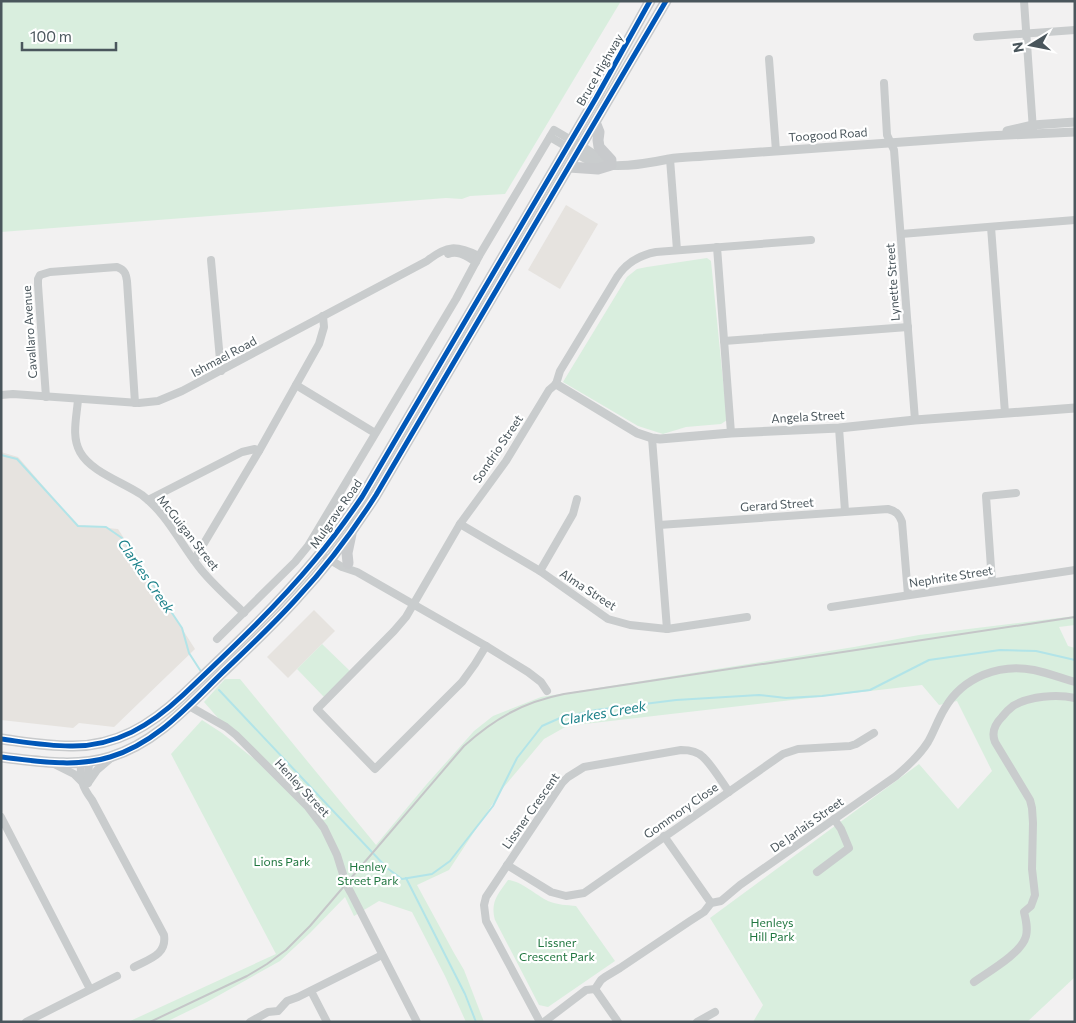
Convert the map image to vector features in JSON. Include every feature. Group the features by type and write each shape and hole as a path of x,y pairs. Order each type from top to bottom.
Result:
{"main road":[{"name":"Bruce Highway","path":"574,147 650,1"},
{"name":"Bruce Highway","path":"574,147 595,122 666,1"},
{"path":"569,167 598,169 611,162 599,147 599,132 595,122"},
{"name":"Mulgrave Road","path":"1,739 63,746 87,745 119,738 151,722 171,707 351,532 392,469 569,167 574,147"},
{"name":"Mulgrave Road","path":"1,757 61,763 85,762 115,756 139,745 168,725 189,706 290,606 328,553 574,147"},
{"path":"348,563 351,532"},
{"path":"85,762 87,745"}],"street":[{"path":"1024,1 1033,130"},
{"path":"976,37 1075,30"},
{"path":"769,59 776,151"},
{"name":"Lynette Street","path":"884,83 887,135 894,150 915,420"},
{"name":"Toogood Road","path":"574,147 611,162 987,136 1075,122"},
{"name":"Toogood Road","path":"1033,130 1075,132"},
{"name":"Mulgrave Road","path":"217,639 295,562 308,546 552,134 574,147"},
{"path":"670,159 677,250"},
{"path":"901,234 1075,220"},
{"path":"991,227 1005,413"},
{"name":"Sondrio Street","path":"486,646 476,664 462,682 375,769 317,709 406,617 460,524 506,461 549,390 556,384 560,371 622,270 643,255 656,252 811,240"},
{"path":"717,247 732,433"},
{"name":"Ishmael Road","path":"1,393 135,403 169,398 427,261 436,260 454,252 478,259"},
{"path":"211,260 221,371"},
{"name":"Cavallaro Avenue","path":"46,397 38,279 40,275 44,273 117,267 126,274 127,281 135,403"},
{"path":"194,560 259,451 321,338 324,327 323,316"},
{"path":"724,341 908,327"},
{"name":"Angela Street","path":"556,384 637,433 660,439 732,433 839,428 915,420 1075,408"},
{"path":"296,385 375,433"},
{"name":"McGuigan Street","path":"78,399 75,435 77,446 83,457 99,470 148,500 168,523 209,578 244,613"},
{"path":"839,428 845,511"},
{"path":"652,438 667,630"},
{"path":"148,500 242,452 255,449 259,451"},
{"path":"992,582 986,496 1016,493"},
{"path":"540,571 573,514 577,499"},
{"name":"Gerard Street","path":"659,525 888,509 897,512 902,522 908,595"},
{"name":"Alma Street","path":"460,524 540,571 608,619 630,625 667,630 747,617"},
{"path":"328,553 348,563 357,572 528,672 541,682 547,691"},
{"path":"328,553 348,570 357,572"},
{"name":"Nephrite Street","path":"831,607 1075,570"},
{"name":"De Jarlais Street","path":"544,1022 586,990 595,989 600,980 700,915 710,903 721,901 740,885 896,776 916,758 928,741 944,708 950,700 974,679 991,672 1014,668 1034,670 1075,682"},
{"path":"974,982 1016,951 1024,940 1027,928 1024,912 1031,906 1035,895 1032,869 1032,808 1030,800 995,742 993,733 995,727 1008,710 1015,705 1044,696 1075,698"},
{"name":"Henley Street","path":"189,706 226,727 236,735 314,814 330,838 346,884 417,1022"},
{"name":"Gommory Close","path":"507,865 551,892 566,896 584,893 783,754 798,749 850,746 874,733"},
{"name":"Lissner Crescent","path":"540,1022 486,921 484,905 486,897 562,783 584,767 689,750 704,757 729,792"},
{"path":"85,782 115,756"},
{"path":"49,762 74,774 85,782"},
{"path":"85,762 80,775 164,935 164,944 159,953 134,966"},
{"path":"1,817 90,989"},
{"path":"817,872 848,848 841,829 834,820"},
{"path":"664,836 710,903"},
{"path":"250,1022 268,1012 278,1011 287,1000 311,991 382,955"},
{"path":"26,1022 117,976"},
{"path":"595,989 618,1022"},
{"path":"311,991 327,1022"},
{"path":"697,1022 716,1012"}],"shaded area":[{"path":"566,205 598,224 560,289 528,270"},
{"path":"1,452 18,457 77,525 118,529 195,649 114,727 79,723 73,728 1,720"},
{"path":"314,610 335,631 288,678 267,657"}],"green space":[{"path":"1,1 621,1 505,194 470,196 462,199 446,198 1,232"},
{"path":"707,258 711,261 727,420 721,424 686,427 663,434 638,426 563,382 627,277 637,269"},
{"path":"1075,616 1075,625 1059,627 1068,646 1075,648 1075,977 1027,1022 753,1022 763,1005 710,918 919,764 958,809 992,771 957,701 939,705 922,685 567,726 544,739 503,788 449,870 417,885 464,970 484,1022 466,1022 412,912 379,901 354,916 345,897 280,961 207,1002 166,1022 128,1022 276,954 171,754 202,720 222,733 254,759 204,702 225,679 240,679 376,845 474,731 493,716 541,697 919,635"},
{"path":"322,644 350,671 324,697 297,669"},
{"name":"Lissner Crescent Park","path":"508,880 551,902 576,906 615,961 548,1007 539,1005 495,920 494,903"}],"waterway":[{"name":"Clarkes Creek","path":"1,455 17,459 78,526 106,527 122,538 182,628 189,653 200,670"},
{"name":"Clarkes Creek","path":"219,690 387,868 402,879 432,874 450,861 493,806 517,758 542,726 560,718 596,710 676,700 759,695 786,698 870,690 929,660 1000,650 1036,651 1075,660"},
{"path":"406,878 465,994 476,1022"}],"railway":[{"path":"150,1022 247,976 286,950 310,926 464,746 487,727 511,712 549,697 564,694 1075,617"}],"cycle path":[{"path":"1,739 70,746 103,743 132,732 171,706 250,630 299,579 333,538 362,497 596,98 650,1"},
{"path":"1,757 56,763 83,762 110,757 142,743 183,711 270,627 309,585 339,548 376,495 666,1"}],"park label":[{"name":"Lions Park","path":"282,862"},
{"name":"Henley Street Park","path":"368,874"},
{"name":"Henleys Hill Park","path":"772,930"}]}
